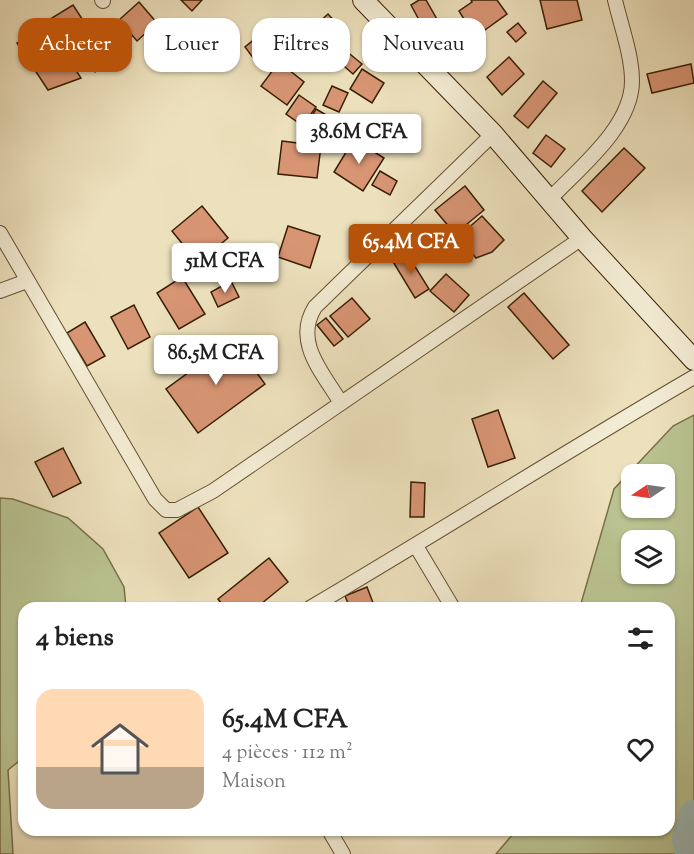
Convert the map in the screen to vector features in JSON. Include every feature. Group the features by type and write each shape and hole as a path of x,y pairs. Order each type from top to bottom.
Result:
{"main road":[{"path":"363,0 493,134 582,238 694,360"}],"street":[{"path":"550,199 611,135 630,104 632,80 615,0"},
{"path":"341,403 310,351 306,330 309,316 315,307 493,134"},
{"path":"0,233 149,489 166,510 177,510 213,491 582,238"},
{"path":"0,291 27,281"},
{"path":"320,602 694,376"},
{"path":"416,546 449,602"},
{"path":"332,836 343,854"}],"green space":[{"path":"694,415 694,854 496,854 511,836 675,836 675,602 581,602 614,489 621,482 621,518 675,518 675,464 637,464 673,426"},
{"path":"0,498 13,499 68,518 103,549 124,587 126,602 18,602 18,762 8,770 13,854 0,854"}],"building":[{"path":"181,0 202,0 192,11"},
{"path":"419,0 426,0 436,18 418,18 411,5"},
{"path":"471,0 497,0 507,14 486,29 486,18 463,18 459,11 472,2"},
{"path":"540,0 577,0 582,20 547,29"},
{"path":"139,2 153,18 144,18 144,35 137,41 132,35 132,18 121,18"},
{"path":"73,5 82,18 52,18"},
{"path":"518,23 526,33 516,42 507,32"},
{"path":"252,41 252,56 245,47"},
{"path":"350,54 362,64 353,74 350,71"},
{"path":"509,57 524,74 502,95 487,77"},
{"path":"691,64 694,83 652,93 647,74"},
{"path":"362,69 362,72 367,72 384,83 372,103 350,89"},
{"path":"36,72 77,72 81,78 48,90"},
{"path":"272,72 292,72 304,82 287,105 261,86"},
{"path":"543,81 557,93 528,128 514,116"},
{"path":"332,86 348,93 339,112 323,105"},
{"path":"299,95 316,107 303,126 286,114"},
{"path":"316,109 340,123 327,146 303,133"},
{"path":"546,135 565,149 551,167 533,153"},
{"path":"354,139 384,158 363,191 334,172"},
{"path":"282,141 321,146 317,178 278,174"},
{"path":"624,148 645,168 602,212 582,191"},
{"path":"380,171 397,181 390,195 372,185"},
{"path":"465,186 484,210 455,234 435,210"},
{"path":"202,206 228,238 198,263 172,231"},
{"path":"482,216 504,240 492,252 476,258 458,237"},
{"path":"288,226 320,236 310,268 278,257"},
{"path":"406,252 429,289 415,298 392,260"},
{"path":"446,274 469,295 454,312 430,291"},
{"path":"182,277 205,314 179,329 157,293"},
{"path":"231,281 239,297 218,307 211,292"},
{"path":"524,293 569,345 553,359 508,307"},
{"path":"352,298 370,319 348,337 330,316"},
{"path":"134,305 150,337 128,349 111,317"},
{"path":"326,318 343,339 334,346 317,325"},
{"path":"85,322 105,356 87,366 67,333"},
{"path":"233,340 265,384 198,433 166,389"},
{"path":"498,410 515,458 488,467 472,419"},
{"path":"63,448 81,483 53,497 35,462"},
{"path":"411,482 425,483 424,517 410,517"},
{"path":"198,507 228,553 189,578 159,533"},
{"path":"269,558 288,582 263,602 220,602 218,599"},
{"path":"367,587 373,602 348,602 345,596"}],"waterway":[{"path":"690,854 687,839 694,815"}]}
